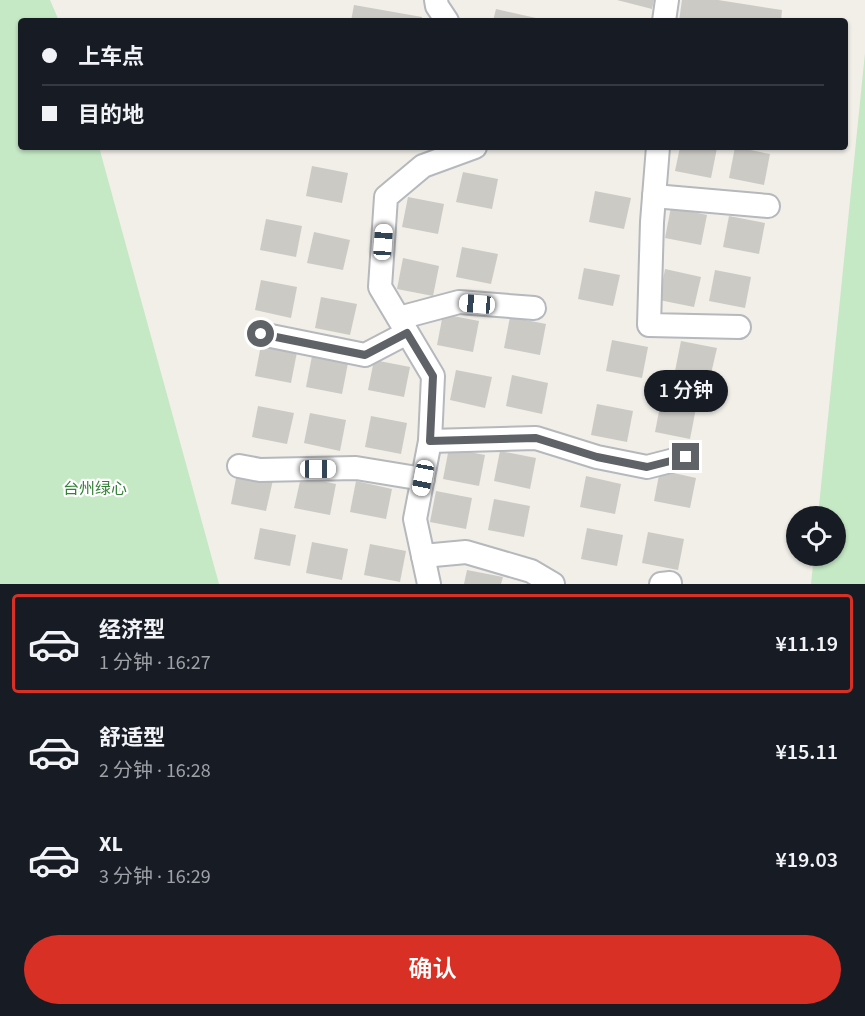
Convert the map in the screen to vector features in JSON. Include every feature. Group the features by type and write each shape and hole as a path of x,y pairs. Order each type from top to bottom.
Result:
{"lane":[{"path":"436,0 445,18"},
{"path":"664,18 668,0"},
{"path":"429,584 415,519 430,441 433,376 380,287 386,197 423,166 467,150"},
{"path":"658,150 652,222 649,325 739,327"},
{"path":"654,196 768,206"},
{"path":"261,334 365,355 403,325 459,302 534,308"},
{"path":"430,441 536,438 597,457 647,467 686,457"},
{"path":"239,466 260,470 356,468 423,478"},
{"path":"423,556 466,552 531,571 553,584"}],"green space":[{"name":"台州绿心","path":"0,0 50,0 58,18 18,18 18,150 100,150 219,584 0,584"},
{"path":"865,53 865,584 811,584 813,566 846,566 846,506 819,506"}],"building":[{"path":"617,0 654,0 652,9"},
{"path":"682,0 718,0 782,10 781,18 679,18"},
{"path":"354,5 422,17 422,18 352,18"},
{"path":"496,9 536,18 494,18"},
{"path":"679,150 717,150 711,178 675,171"},
{"path":"734,150 770,154 764,185 729,178"},
{"path":"312,166 348,173 342,203 306,196"},
{"path":"463,172 498,179 492,209 456,202"},
{"path":"595,191 631,198 624,229 589,222"},
{"path":"408,197 444,204 438,234 402,227"},
{"path":"671,207 707,215 701,245 665,238"},
{"path":"729,216 765,223 759,254 723,247"},
{"path":"266,219 302,226 296,257 260,250"},
{"path":"314,232 350,240 343,270 307,263"},
{"path":"462,247 498,254 491,284 456,277"},
{"path":"403,258 439,266 433,296 397,289"},
{"path":"584,268 620,275 613,306 578,299"},
{"path":"665,269 701,277 694,307 659,300"},
{"path":"715,270 751,277 745,308 709,301"},
{"path":"261,280 297,287 291,318 255,310"},
{"path":"321,297 357,304 350,335 315,328"},
{"path":"443,314 479,321 473,352 437,345"},
{"path":"510,317 546,324 540,355 504,348"},
{"path":"612,340 648,347 642,378 606,371"},
{"path":"681,341 717,348 710,378 675,371"},
{"path":"261,345 297,352 291,383 255,376"},
{"path":"312,356 348,363 342,394 306,387"},
{"path":"374,360 410,367 404,397 368,390"},
{"path":"456,370 492,377 485,408 450,400"},
{"path":"512,375 548,383 542,414 506,406"},
{"path":"661,401 696,408 690,439 655,432"},
{"path":"597,404 633,411 627,442 591,435"},
{"path":"258,406 294,413 287,444 252,437"},
{"path":"310,413 346,420 340,451 304,443"},
{"path":"371,416 407,423 401,454 365,447"},
{"path":"449,448 485,455 479,486 443,479"},
{"path":"500,451 536,458 530,489 494,481"},
{"path":"660,470 696,478 690,508 654,501"},
{"path":"237,473 273,480 266,511 231,504"},
{"path":"586,476 621,484 615,514 580,507"},
{"path":"301,477 336,484 330,515 294,508"},
{"path":"356,481 392,489 386,519 350,512"},
{"path":"436,491 472,498 466,529 430,522"},
{"path":"494,499 530,506 524,537 488,530"},
{"path":"260,528 296,535 290,566 254,559"},
{"path":"587,528 623,535 617,566 581,559"},
{"path":"648,532 684,539 678,570 642,563"},
{"path":"312,542 348,549 342,580 306,573"},
{"path":"370,544 406,551 400,582 364,575"},
{"path":"467,570 503,577 501,584 464,584"}],"route":[{"path":"261,334 365,355 407,333 433,376 430,441 536,438 597,457 647,467 686,457"}]}
